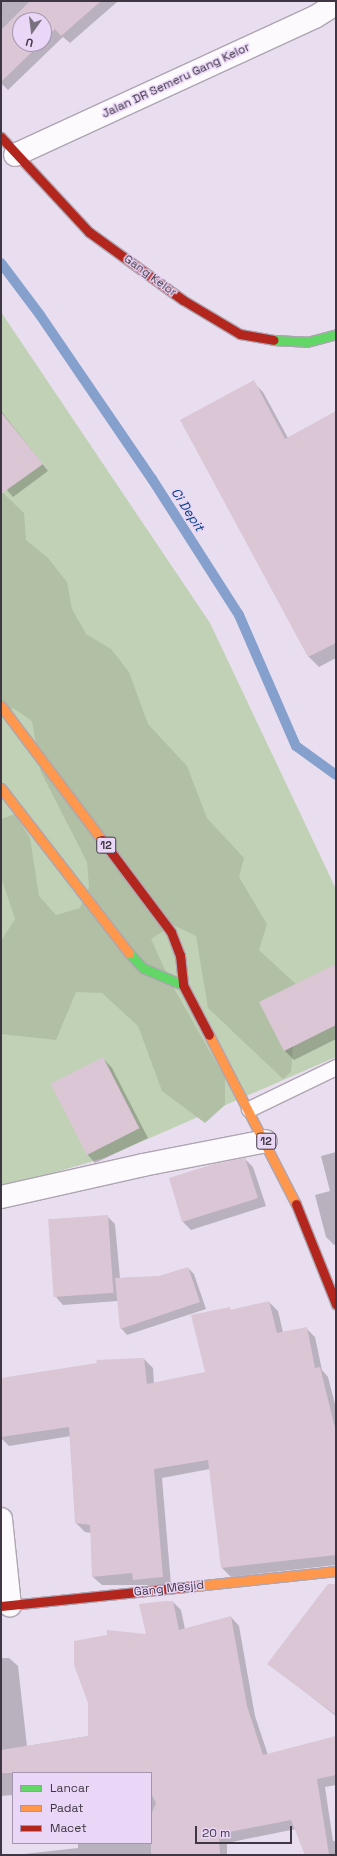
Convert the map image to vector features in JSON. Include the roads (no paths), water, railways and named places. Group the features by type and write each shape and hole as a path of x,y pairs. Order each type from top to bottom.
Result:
{"main road":[{"name":"Gang Kelor","path":"1,137 15,155 90,232 183,300 240,334 264,340 307,342 336,334"},
{"name":"12","path":"1,706 171,932 178,950 183,985 266,1141 296,1203 336,1304"},
{"path":"1,788 135,961 143,968 183,985"},
{"name":"Gang Mesjid","path":"5,1606 336,1572"}],"street":[{"name":"Jalan DR Semeru Gang Kelor","path":"15,155 315,17 336,4"},
{"path":"1,1197 143,1165 266,1141"},
{"path":"1,1519 5,1606"}],"lane":[{"path":"249,1109 336,1067"}],"waterway":[{"name":"Ci Depit","path":"1,263 40,315 152,479 239,615 296,746 336,775"}]}
